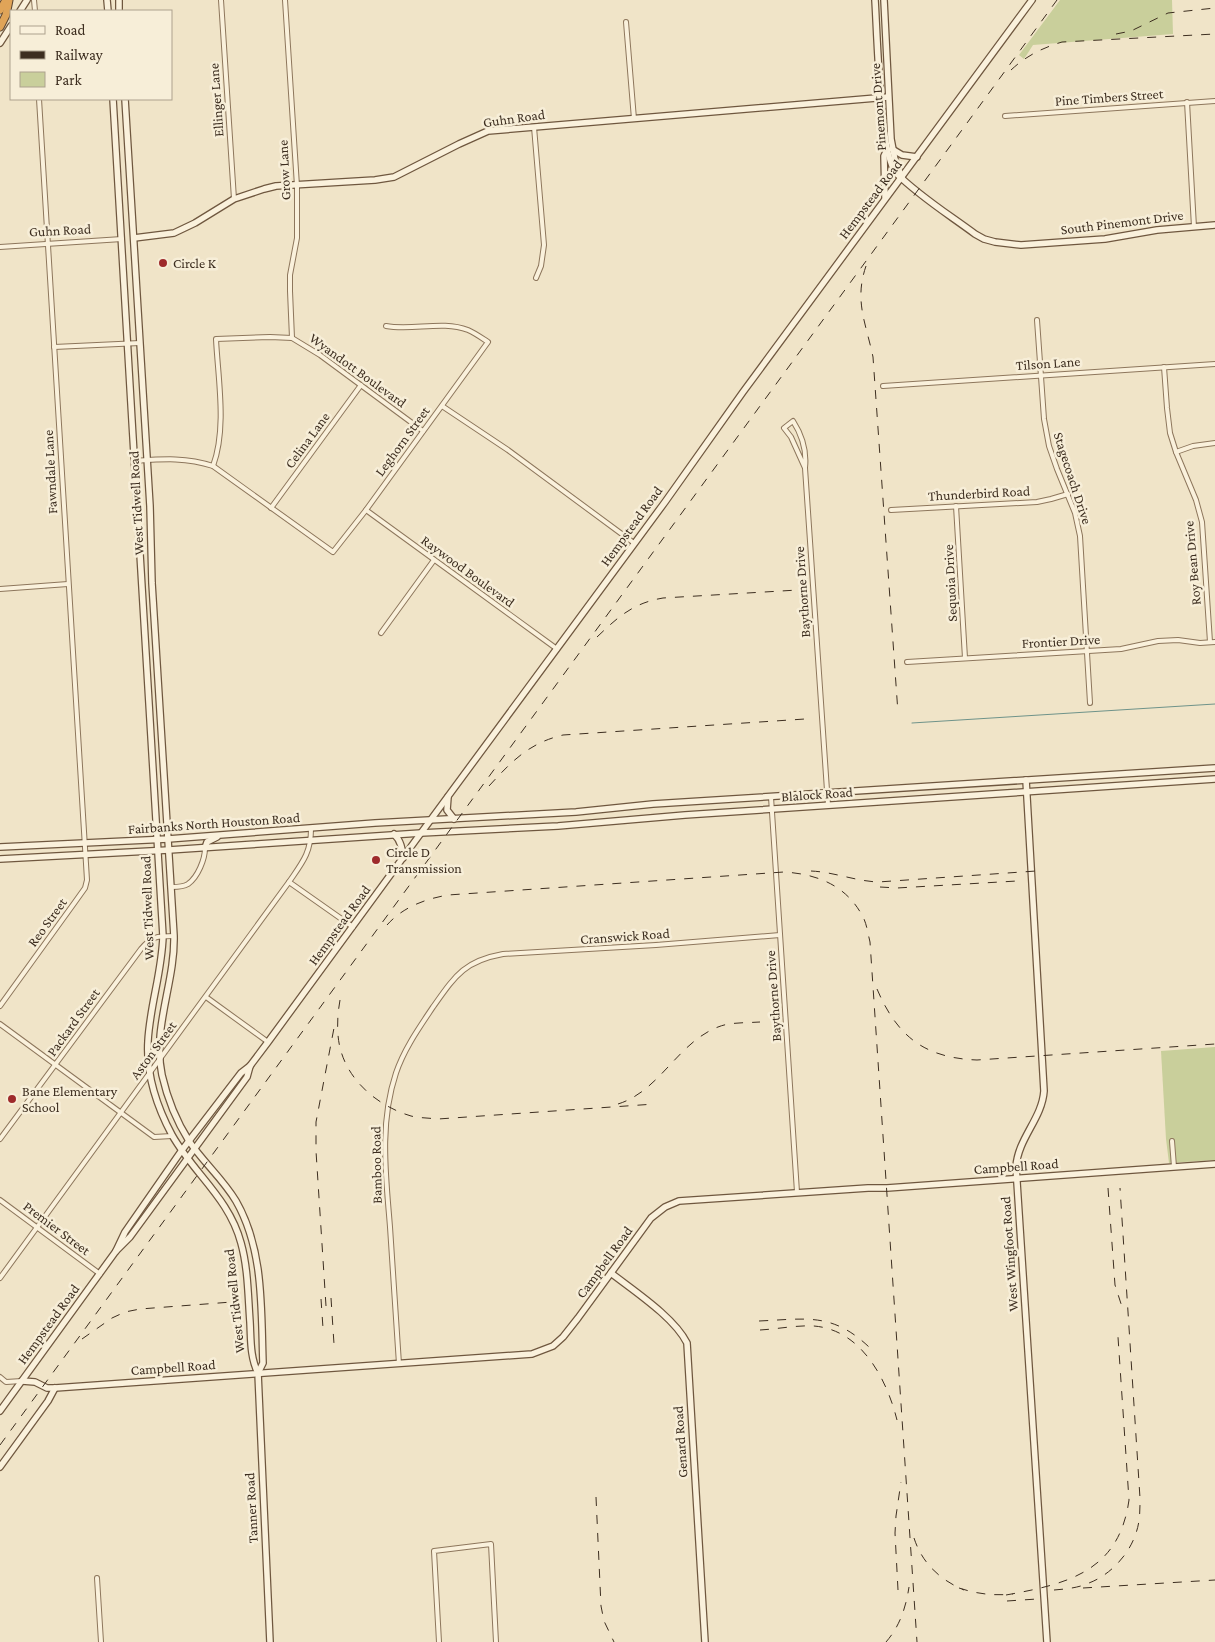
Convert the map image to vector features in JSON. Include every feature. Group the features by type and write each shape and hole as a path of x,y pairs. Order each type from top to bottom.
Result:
{"highway":[{"path":"0,10 7,0"},
{"path":"0,27 6,15 7,0"}],"main road":[{"name":"Pinemont Drive","path":"875,0 881,97 889,150 902,178"},
{"name":"Pinemont Drive","path":"884,0 889,150"},
{"name":"Hempstead Road","path":"116,1251 125,1232 182,1150 241,1073 250,1066 353,927 885,198 902,178 1032,0"},
{"path":"0,43 10,28"},
{"name":"Guhn Road","path":"134,238 174,233 186,228 234,199 276,186 297,186 394,177 458,144 488,132 888,97"},
{"name":"West Tidwell Road","path":"113,100 136,461 142,610 163,936 161,966 148,1040 148,1059 154,1093 172,1136 224,1204 235,1223 244,1257 252,1362 258,1373"},
{"name":"West Tidwell Road","path":"125,100 174,936 172,967 160,1036 160,1061 166,1089 181,1126 194,1148 229,1190 244,1217 250,1234 258,1264 260,1296 263,1363 258,1373"},
{"path":"885,198 884,156 889,150 902,156 917,157"},
{"path":"117,152 128,151"},
{"name":"South Pinemont Drive","path":"902,178 975,234 984,239 1008,244 1105,239 1157,230 1215,225"},
{"path":"132,403 144,402"},
{"path":"139,536 151,536"},
{"path":"142,610 154,609"},
{"path":"147,684 158,681"},
{"path":"151,759 163,759"},
{"name":"Blalock Road","path":"429,821 597,810 684,802 1215,768"},
{"path":"1168,770 1169,782"},
{"path":"1095,775 1096,788"},
{"name":"Blalock Road","path":"420,833 512,829 685,815 1215,779"},
{"name":"West Wingfoot Road","path":"1026,780 1044,1091 1038,1115 1026,1133 1020,1148 1017,1160 1017,1178 1047,1642"},
{"path":"922,787 923,800"},
{"path":"448,797 447,810 454,819"},
{"path":"684,802 685,815"},
{"path":"597,810 598,822"},
{"path":"512,816 512,829"},
{"name":"Fairbanks North Houston Road","path":"0,848 157,840 375,823 429,821"},
{"name":"Fairbanks North Houston Road","path":"0,859 158,851 420,833"},
{"path":"394,834 401,844 403,858"},
{"path":"205,848 207,842 219,836"},
{"path":"154,1000 165,1002"},
{"name":"Hempstead Road","path":"0,1410 116,1251 130,1236 247,1077 250,1066"},
{"path":"227,1092 233,1096"},
{"name":"Campbell Road","path":"22,1381 35,1382 47,1388 55,1388 523,1356 541,1352 553,1346 563,1337 651,1218 664,1207 685,1200 887,1188 1215,1164"},
{"path":"139,1212 144,1217"},
{"name":"Genard Road","path":"611,1273 665,1316 682,1334 687,1343 705,1642"},
{"path":"248,1297 260,1296"},
{"name":"Tanner Road","path":"258,1373 270,1642"},
{"path":"0,1467 48,1401 55,1388"}],"street":[{"name":"Ellinger Lane","path":"221,0 234,199"},
{"name":"Grow Lane","path":"285,0 297,186 297,238 290,274 292,338"},
{"path":"626,22 634,120"},
{"name":"Fawndale Lane","path":"39,100 85,844"},
{"name":"Pine Timbers Street","path":"1005,116 1215,100"},
{"path":"1187,102 1194,227"},
{"path":"534,127 544,245 542,266 536,278"},
{"name":"Guhn Road","path":"0,246 122,239"},
{"name":"Stagecoach Drive","path":"1037,320 1044,419 1049,446 1075,513 1080,536 1090,703"},
{"name":"Leghorn Street","path":"271,508 333,552 366,510 488,342 474,333 460,328 445,326 401,328 386,326"},
{"name":"Wyandott Boulevard","path":"213,466 221,434 216,339 292,338 320,355 423,431"},
{"path":"54,347 140,342"},
{"name":"Tilson Lane","path":"883,386 1041,374 1215,364"},
{"name":"Roy Bean Drive","path":"1164,367 1168,421 1176,452 1196,500 1202,522 1210,642"},
{"name":"Celina Lane","path":"271,508 361,385"},
{"path":"442,406 508,450 634,543"},
{"name":"Baythorne Drive","path":"805,468 791,437 784,428 793,421 800,432 806,459 805,468 828,806"},
{"path":"1176,452 1193,446 1215,443"},
{"path":"136,461 183,459 213,466 271,508"},
{"name":"Thunderbird Road","path":"891,510 1037,502 1068,494"},
{"name":"Sequoia Drive","path":"956,506 965,658"},
{"name":"Raywood Boulevard","path":"366,510 557,649"},
{"path":"381,633 434,560"},
{"path":"0,589 68,584"},
{"name":"Frontier Drive","path":"907,662 1133,647 1158,640 1178,640 1200,644 1215,642"},
{"name":"Baythorne Drive","path":"771,797 797,1192"},
{"name":"Aston Street","path":"0,1278 290,882 307,855 311,841 311,829"},
{"name":"Reo Street","path":"0,1006 85,888 87,880 85,844"},
{"path":"172,887 183,886 191,882 203,862 205,848"},
{"path":"290,882 353,927"},
{"name":"Cranswick Road","path":"473,963 503,954 780,935"},
{"name":"Packard Street","path":"0,1140 140,949 148,940 155,936 174,936"},
{"name":"Bamboo Road","path":"399,1364 384,1145 388,1107 396,1072 412,1040 450,984 464,969 473,963"},
{"path":"206,997 268,1042"},
{"path":"0,1024 154,1137 172,1136"},
{"path":"1172,1141 1174,1167"},
{"name":"Premier Street","path":"0,1200 100,1274"},
{"path":"0,1377 6,1382 22,1381"},
{"path":"439,1642 434,1551 491,1544 496,1642"},
{"path":"97,1578 101,1642"}],"green space":[{"path":"1060,0 1172,0 1173,34 1033,45 1024,59 1019,55"},
{"path":"1215,1047 1215,1160 1169,1163 1161,1051"}],"waterway":[{"path":"912,723 1215,704"}],"railway":[{"path":"0,1445 1057,0"},
{"path":"1116,34 1131,31 1168,13 1215,8"},
{"path":"1011,70 1035,53 1062,42 1215,34"},
{"path":"866,266 861,290 861,301 873,357 898,713"},
{"path":"597,637 634,607 652,600 798,590"},
{"path":"489,786 522,754 540,743 563,735 805,719"},
{"path":"811,871 878,882 1036,871"},
{"path":"387,925 400,913 415,905 448,895 784,872 820,879 841,890 850,898 865,922 870,942 917,1642"},
{"path":"880,887 897,888 1017,881"},
{"path":"877,989 903,1032 927,1049 942,1055 958,1058 977,1060 1215,1044"},
{"path":"340,1000 338,1035 340,1050 345,1063 372,1096 397,1111 411,1116 438,1119 655,1104"},
{"path":"618,1104 633,1098 646,1089 679,1055 704,1034 728,1024 760,1022"},
{"path":"326,1306 316,1151 316,1122 334,1028"},
{"path":"1108,1188 1115,1285 1123,1310"},
{"path":"1054,1590 1085,1585 1104,1575 1118,1563 1129,1549 1139,1520 1140,1498 1120,1188"},
{"path":"331,1298 334,1344"},
{"path":"321,1299 323,1328"},
{"path":"82,1339 112,1318 125,1312 140,1309 232,1302"},
{"path":"759,1321 818,1320 843,1328 869,1347"},
{"path":"760,1330 814,1326 831,1330 846,1337 859,1347 879,1374 887,1389 897,1420"},
{"path":"1006,1595 1050,1586 1087,1570 1102,1559 1114,1544 1123,1524 1129,1500 1118,1337"},
{"path":"898,1590 895,1533 901,1482"},
{"path":"596,1497 601,1606 604,1621 614,1642"},
{"path":"914,1538 917,1547 933,1570 947,1581 964,1590"},
{"path":"1083,1588 1215,1580"},
{"path":"886,1642 902,1616 909,1587"},
{"path":"959,1588 986,1594 1013,1594"},
{"path":"1007,1601 1037,1599"}],"place":[{"name":"Circle K","path":"163,263"},
{"name":"Circle D Transmission","path":"376,860"},
{"name":"Bane Elementary School","path":"12,1099"}]}
